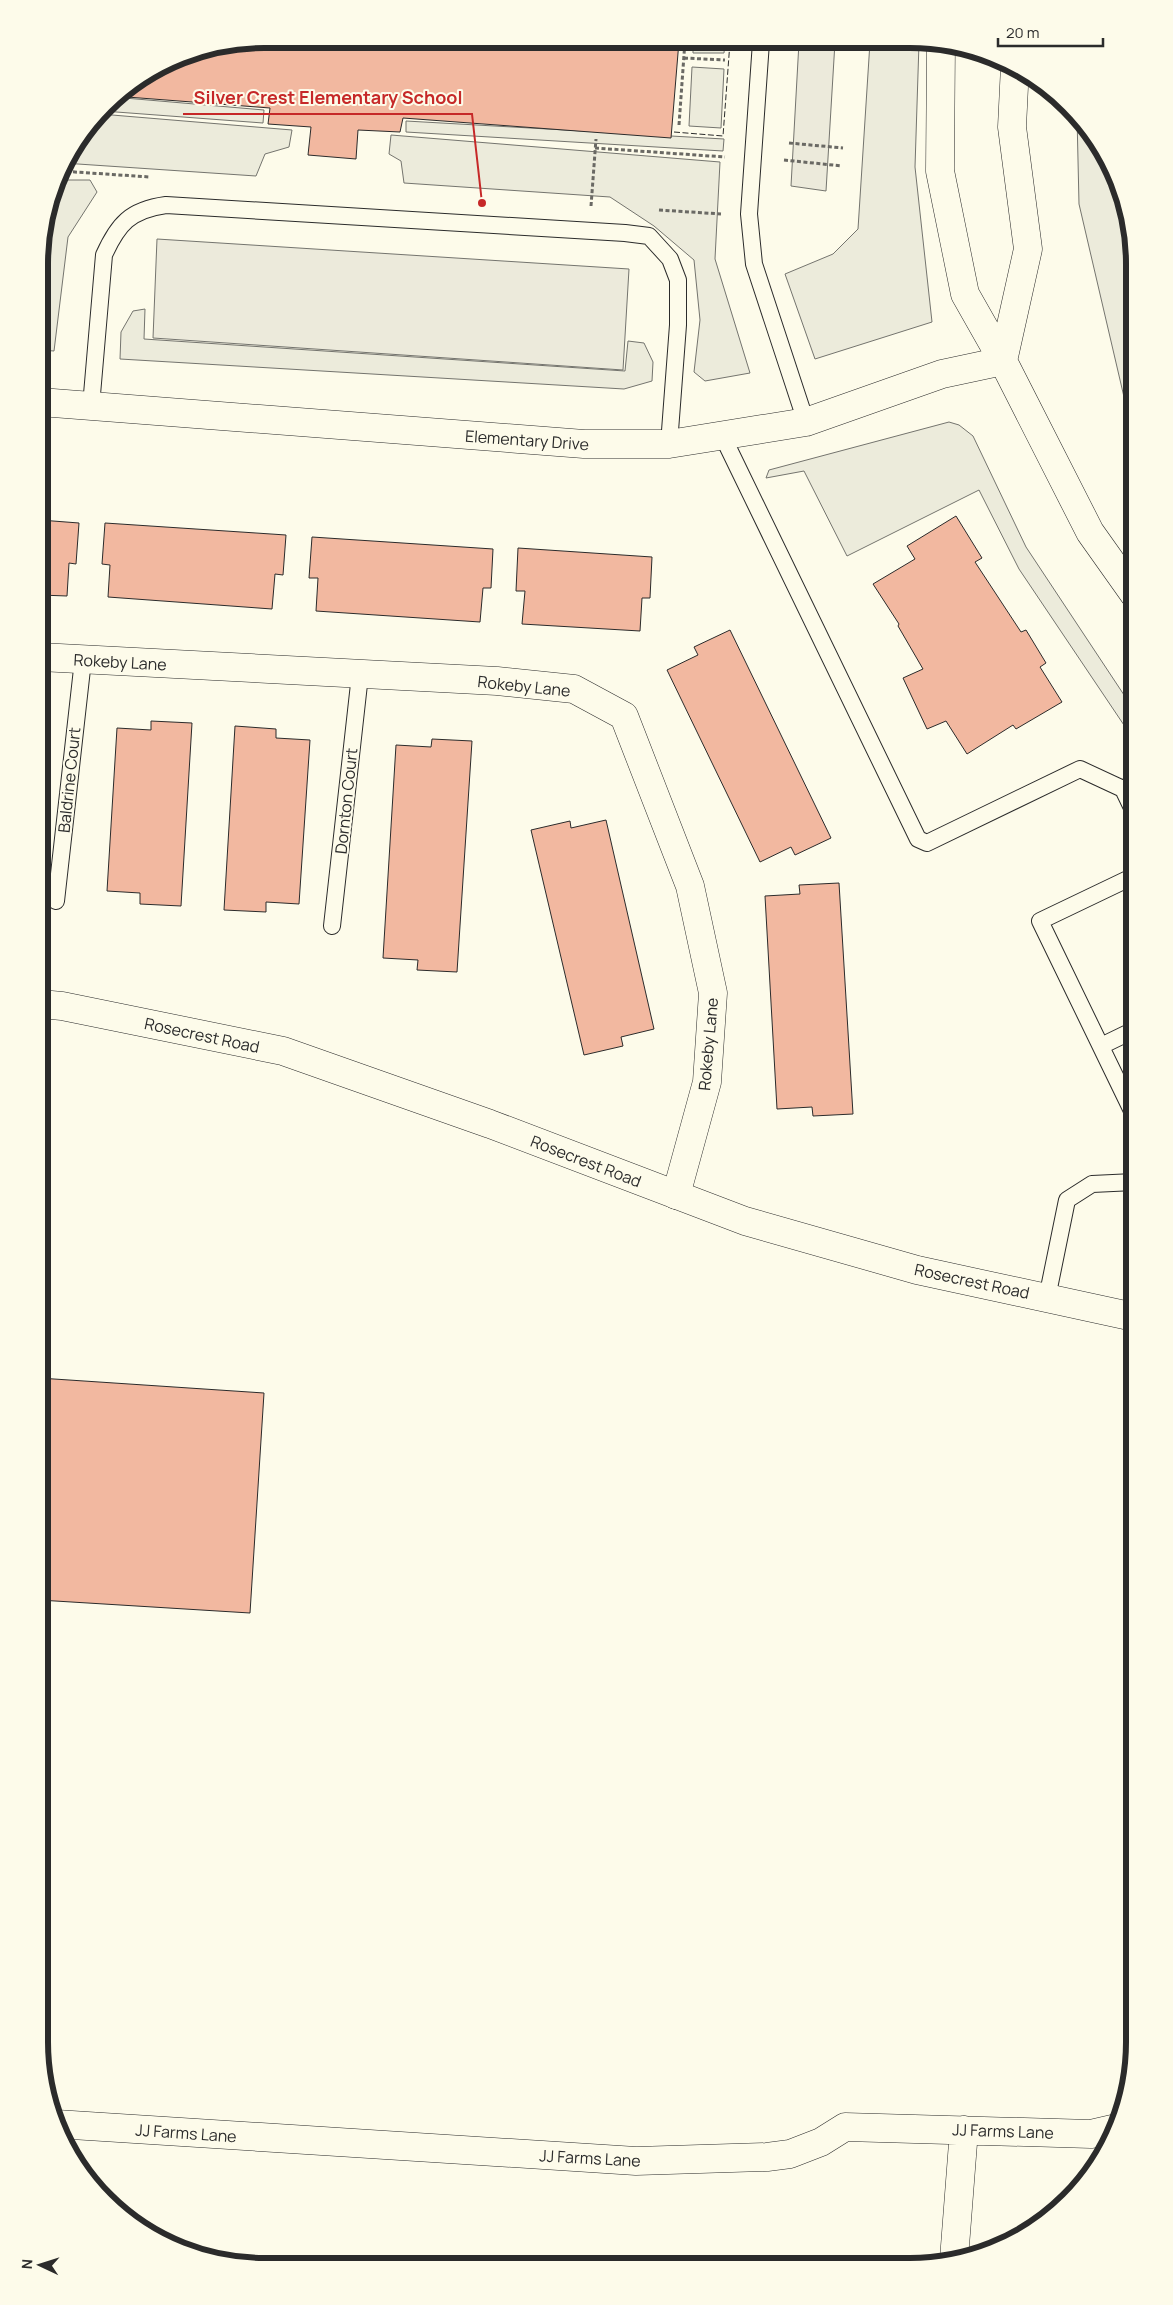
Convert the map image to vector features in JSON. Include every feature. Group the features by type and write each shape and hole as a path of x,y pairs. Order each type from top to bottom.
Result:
{"street":[{"path":"941,50 940,171 966,294 1003,361 1090,532 1126,582"},
{"path":"1003,361 1028,249 1012,127 1015,74"},
{"name":"Elementary Drive","path":"48,403 584,444 669,444 723,437 806,422 942,374 1003,361"},
{"name":"Rokeby Lane","path":"48,658 497,681 574,690 624,716 690,886 713,993 707,1082 676,1195"},
{"name":"Rosecrest Road","path":"48,1005 283,1051 490,1124 745,1221 917,1270 1126,1315"},
{"name":"JJ Farms Lane","path":"64,2125 636,2161 767,2157 790,2154 821,2142 845,2127 1091,2134 1106,2131"},
{"path":"955,2252 964,2130"}],"lane":[{"path":"761,48 749,214 754,264 806,422"},
{"path":"91,406 104,255 114,233 130,216 148,207 166,205 625,232 649,236 670,258 678,280 678,326 669,444"},
{"path":"723,437 918,839 927,843 1080,769 1126,785"},
{"name":"Baldrine Court","path":"56,901 83,660"},
{"name":"Dornton Court","path":"332,926 360,675"},
{"path":"1126,880 1040,921 1126,1098"},
{"path":"1101,1046 1126,1034"},
{"path":"1047,1298 1067,1200 1092,1184 1126,1182"}],"path":[{"path":"679,125 685,48"},
{"path":"684,58 725,60"},
{"path":"591,206 596,139"},
{"path":"789,143 843,148"},
{"path":"595,148 725,158"},
{"path":"784,160 842,166"},
{"path":"68,172 150,177"}],"shaded area":[{"path":"693,48 724,48 724,53 693,53"},
{"path":"799,48 835,48 826,191 791,186"},
{"path":"870,48 919,48 915,167 932,322 815,359 785,274 833,254 858,229"},
{"path":"692,67 724,69 721,128 689,126"},
{"path":"125,98 264,110 263,123 110,112"},
{"path":"107,115 292,130 289,147 265,154 256,176 72,164 84,143"},
{"path":"406,121 724,139 723,151 406,132"},
{"path":"1077,127 1097,155 1109,181 1118,207 1124,235 1126,263 1126,400 1124,397 1079,204"},
{"path":"391,135 720,162 715,259 750,373 705,381 694,372 700,320 694,260 654,226 610,197 404,183 401,161 389,154"},
{"path":"64,180 90,180 97,192 68,237 54,351 48,351 49,235 55,207"},
{"path":"157,239 629,269 623,370 153,338"},
{"path":"145,309 144,339 625,371 628,341 644,343 653,362 652,381 624,389 120,359 121,332 133,311"},
{"path":"949,422 959,425 973,436 1026,547 1126,698 1126,728 1019,569 979,490 847,556 804,471 766,478 769,470"}],"building":[{"path":"678,48 671,138 403,118 400,132 358,130 356,159 308,155 311,127 268,124 270,108 126,97 155,76 181,64 207,55 235,49"},
{"path":"956,516 982,558 975,562 1021,632 1026,630 1046,663 1040,667 1062,702 1016,729 1013,725 967,754 946,721 927,729 903,678 923,669 898,626 899,624 873,584 915,559 907,546"},
{"path":"48,521 79,523 76,564 69,563 67,596 48,595"},
{"path":"105,523 286,535 283,575 275,574 272,609 108,597 110,565 102,564"},
{"path":"312,537 493,549 491,588 483,588 480,622 316,611 318,578 309,578"},
{"path":"518,548 652,557 650,598 642,598 640,631 522,624 525,591 516,591"},
{"path":"730,630 831,838 795,855 791,847 760,862 667,670 698,655 694,647"},
{"path":"151,721 192,723 181,906 140,904 140,893 107,891 117,728 151,730"},
{"path":"235,726 276,729 276,738 310,740 299,904 266,902 266,912 224,910"},
{"path":"432,739 472,741 457,972 417,970 418,960 383,958 396,745 431,747"},
{"path":"606,820 654,1029 621,1037 623,1046 584,1055 531,830 570,821 571,828"},
{"path":"839,883 853,1114 813,1116 812,1107 777,1109 765,896 800,894 799,885"},
{"path":"48,1379 264,1393 250,1613 48,1601"}],"fence":[{"path":"674,132 723,136 730,48"}],"place":[{"name":"Silver Crest Elementary School","path":"482,203"}]}
